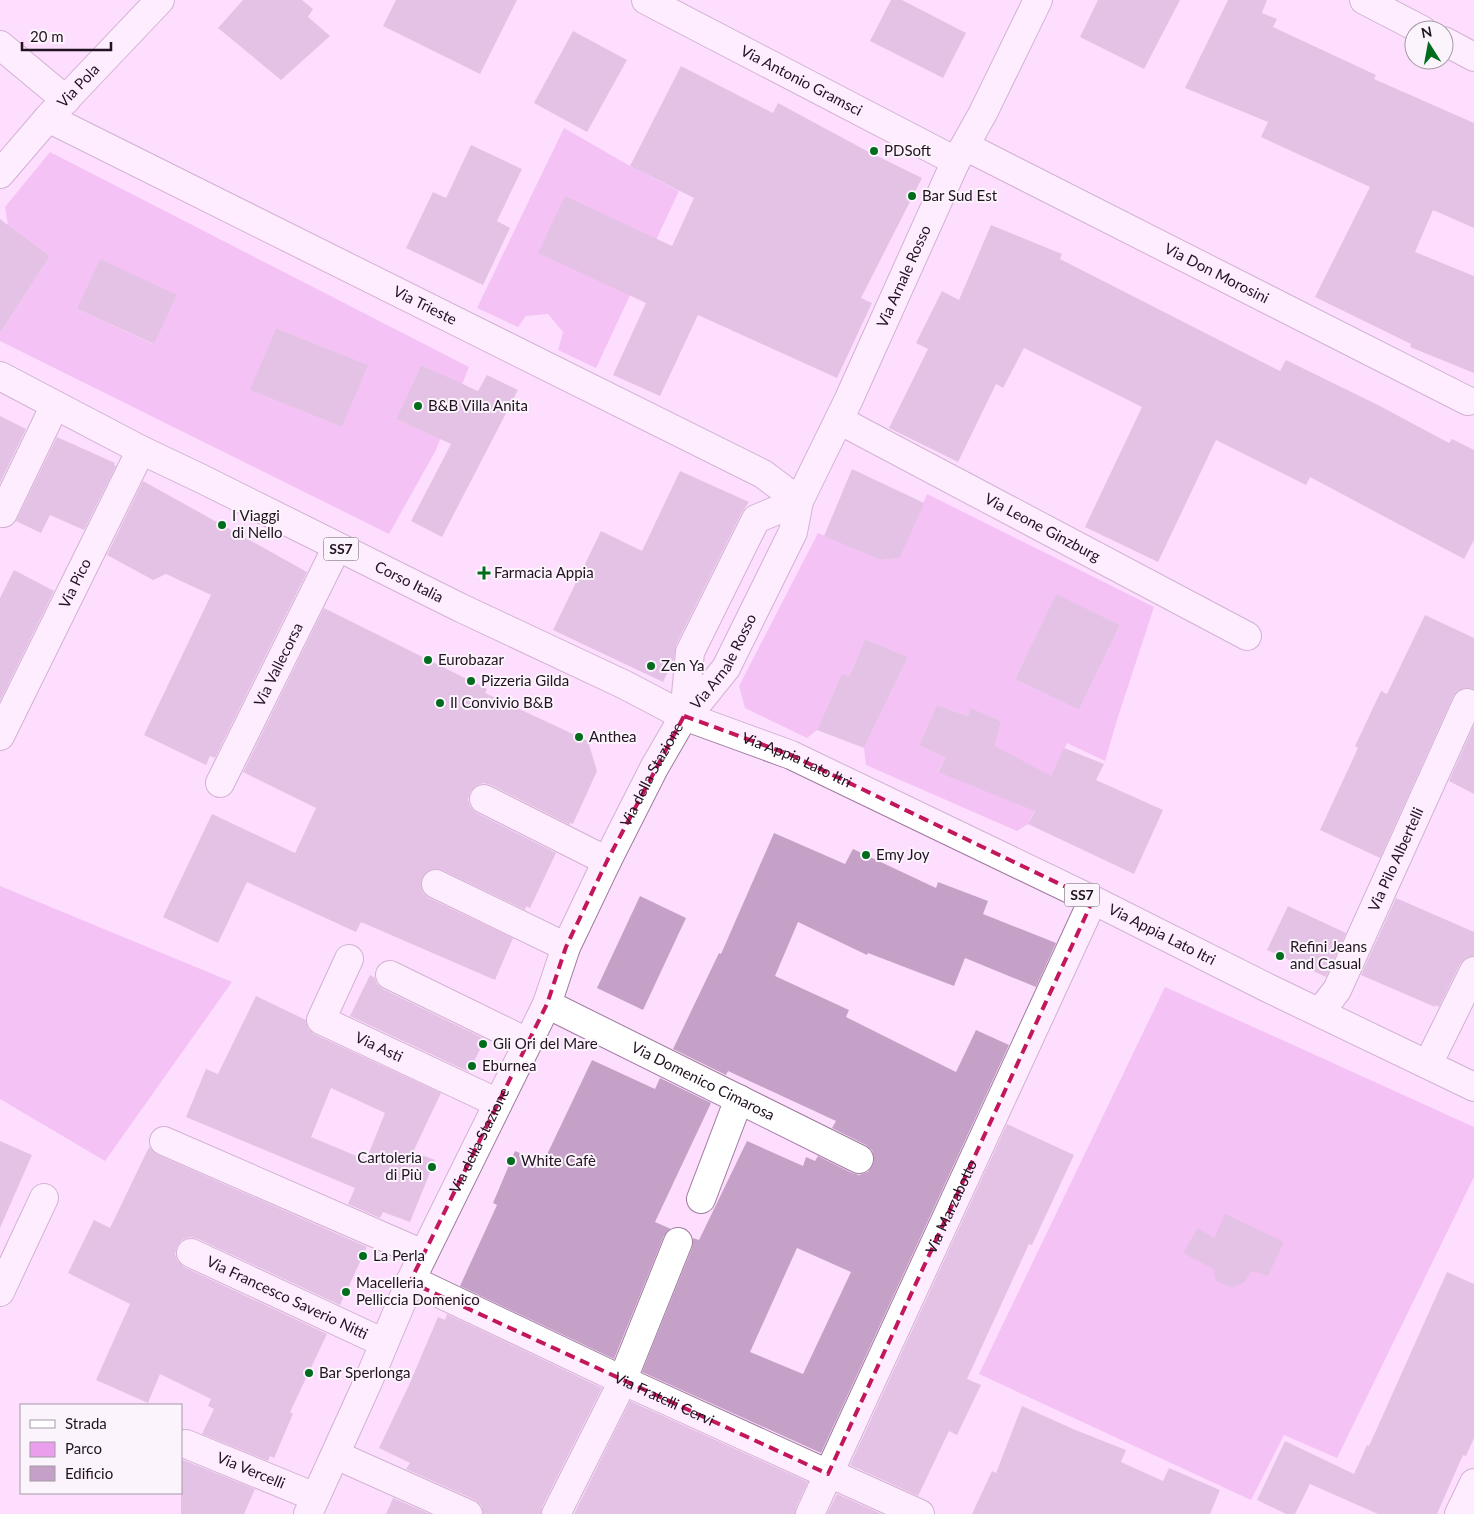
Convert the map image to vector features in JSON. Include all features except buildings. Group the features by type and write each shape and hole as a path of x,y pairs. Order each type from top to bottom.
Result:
{"street":[{"name":"Via Pola","path":"0,174 57,109 160,0"},
{"name":"Via Antonio Gramsci","path":"646,0 935,151 960,154"},
{"path":"1364,0 1404,21"},
{"name":"Via Arnale Rosso","path":"684,716 702,699 726,668 793,532 799,500 839,420 960,154 1032,2"},
{"name":"Via Trieste","path":"0,44 57,109 763,474 799,500"},
{"path":"1454,46 1474,57"},
{"name":"Via Don Morosini","path":"960,154 1468,401"},
{"name":"Corso Italia","path":"0,376 141,450 684,716"},
{"path":"3,512 55,405"},
{"name":"Via Leone Ginzburg","path":"839,420 1247,636"},
{"name":"Via Pico","path":"4,726 141,450"},
{"name":"Via Arnale Rosso","path":"684,716 690,652 756,520 799,500"},
{"name":"Via Vallecorsa","path":"220,783 337,547"},
{"name":"Via Pilo Albertelli","path":"1320,1012 1337,990 1467,703"},
{"name":"Via della Stazione","path":"312,1506 423,1254 547,1004 566,947 606,861 654,768 684,716"},
{"name":"Via Appia Lato Itri","path":"684,716 791,755 1093,900 1270,989 1474,1087"},
{"path":"484,799 606,861"},
{"path":"436,884 566,947"},
{"name":"Via Marzabotto","path":"810,1514 1093,900"},
{"name":"Via Asti","path":"349,959 322,1020 498,1103"},
{"path":"1428,1064 1474,971"},
{"path":"390,976 527,1042"},
{"name":"Via Domenico Cimarosa","path":"547,1004 859,1160"},
{"path":"701,1199 739,1100"},
{"path":"164,1141 423,1254"},
{"path":"0,1292 44,1198"},
{"path":"556,1514 622,1380 678,1242"},
{"name":"Via Francesco Saverio Nitti","path":"191,1253 384,1343"},
{"name":"Via Fratelli Cervi","path":"410,1282 422,1285 622,1380 920,1514"},
{"name":"Via Vercelli","path":"186,1444 312,1506"},
{"path":"336,1455 468,1514"},
{"path":"1459,1514 1474,1482"}],"highlighted area":[{"path":"684,716 791,755 1093,900 828,1474 410,1282 547,1004 566,947 607,861"}],"green space":[{"path":"564,128 630,166 679,191 596,368 558,350 563,332 548,314 526,316 518,327 477,308"},
{"path":"50,152 469,367 436,450 389,534 0,341 0,333 50,256 8,225 5,207","holes":["177,295 153,344 77,309","276,328 367,365 342,427 251,390","421,365 459,383 434,436 396,419"]},
{"path":"927,494 1154,607 1105,761 1067,743 1028,824 1017,831 866,765 864,748 908,657 865,639 849,677 842,673 817,730 807,738 745,708 739,686 818,533 880,560 900,558","holes":["1056,595 1120,625 1079,710 1015,679","937,705 968,716 970,709 1001,721 995,746 938,771 946,758 919,745"]},
{"path":"0,886 232,982 105,1161 0,1099"},
{"path":"1165,987 1474,1127 1474,1177 1337,1458 1284,1435 1251,1500 979,1374"}],"place":[{"name":"PDSoft","path":"874,151"},
{"name":"Bar Sud Est","path":"912,196"},
{"name":"B&B Villa Anita","path":"418,406"},
{"name":"I Viaggi di Nello","path":"222,525"},
{"name":"Farmacia Appia","path":"484,573"},
{"name":"Eurobazar","path":"428,660"},
{"name":"Zen Ya","path":"651,666"},
{"name":"Pizzeria Gilda","path":"471,681"},
{"name":"Il Convivio B&B","path":"440,703"},
{"name":"Anthea","path":"579,737"},
{"name":"Emy Joy","path":"866,855"},
{"name":"Refini Jeans and Casual","path":"1280,956"},
{"name":"Gli Ori del Mare","path":"483,1044"},
{"name":"Eburnea","path":"472,1066"},
{"name":"White Cafè","path":"511,1161"},
{"name":"Cartoleria di Più","path":"432,1167"},
{"name":"La Perla","path":"363,1256"},
{"name":"Macelleria Pelliccia Domenico","path":"346,1292"},
{"name":"Bar Sperlonga","path":"309,1373"}]}
